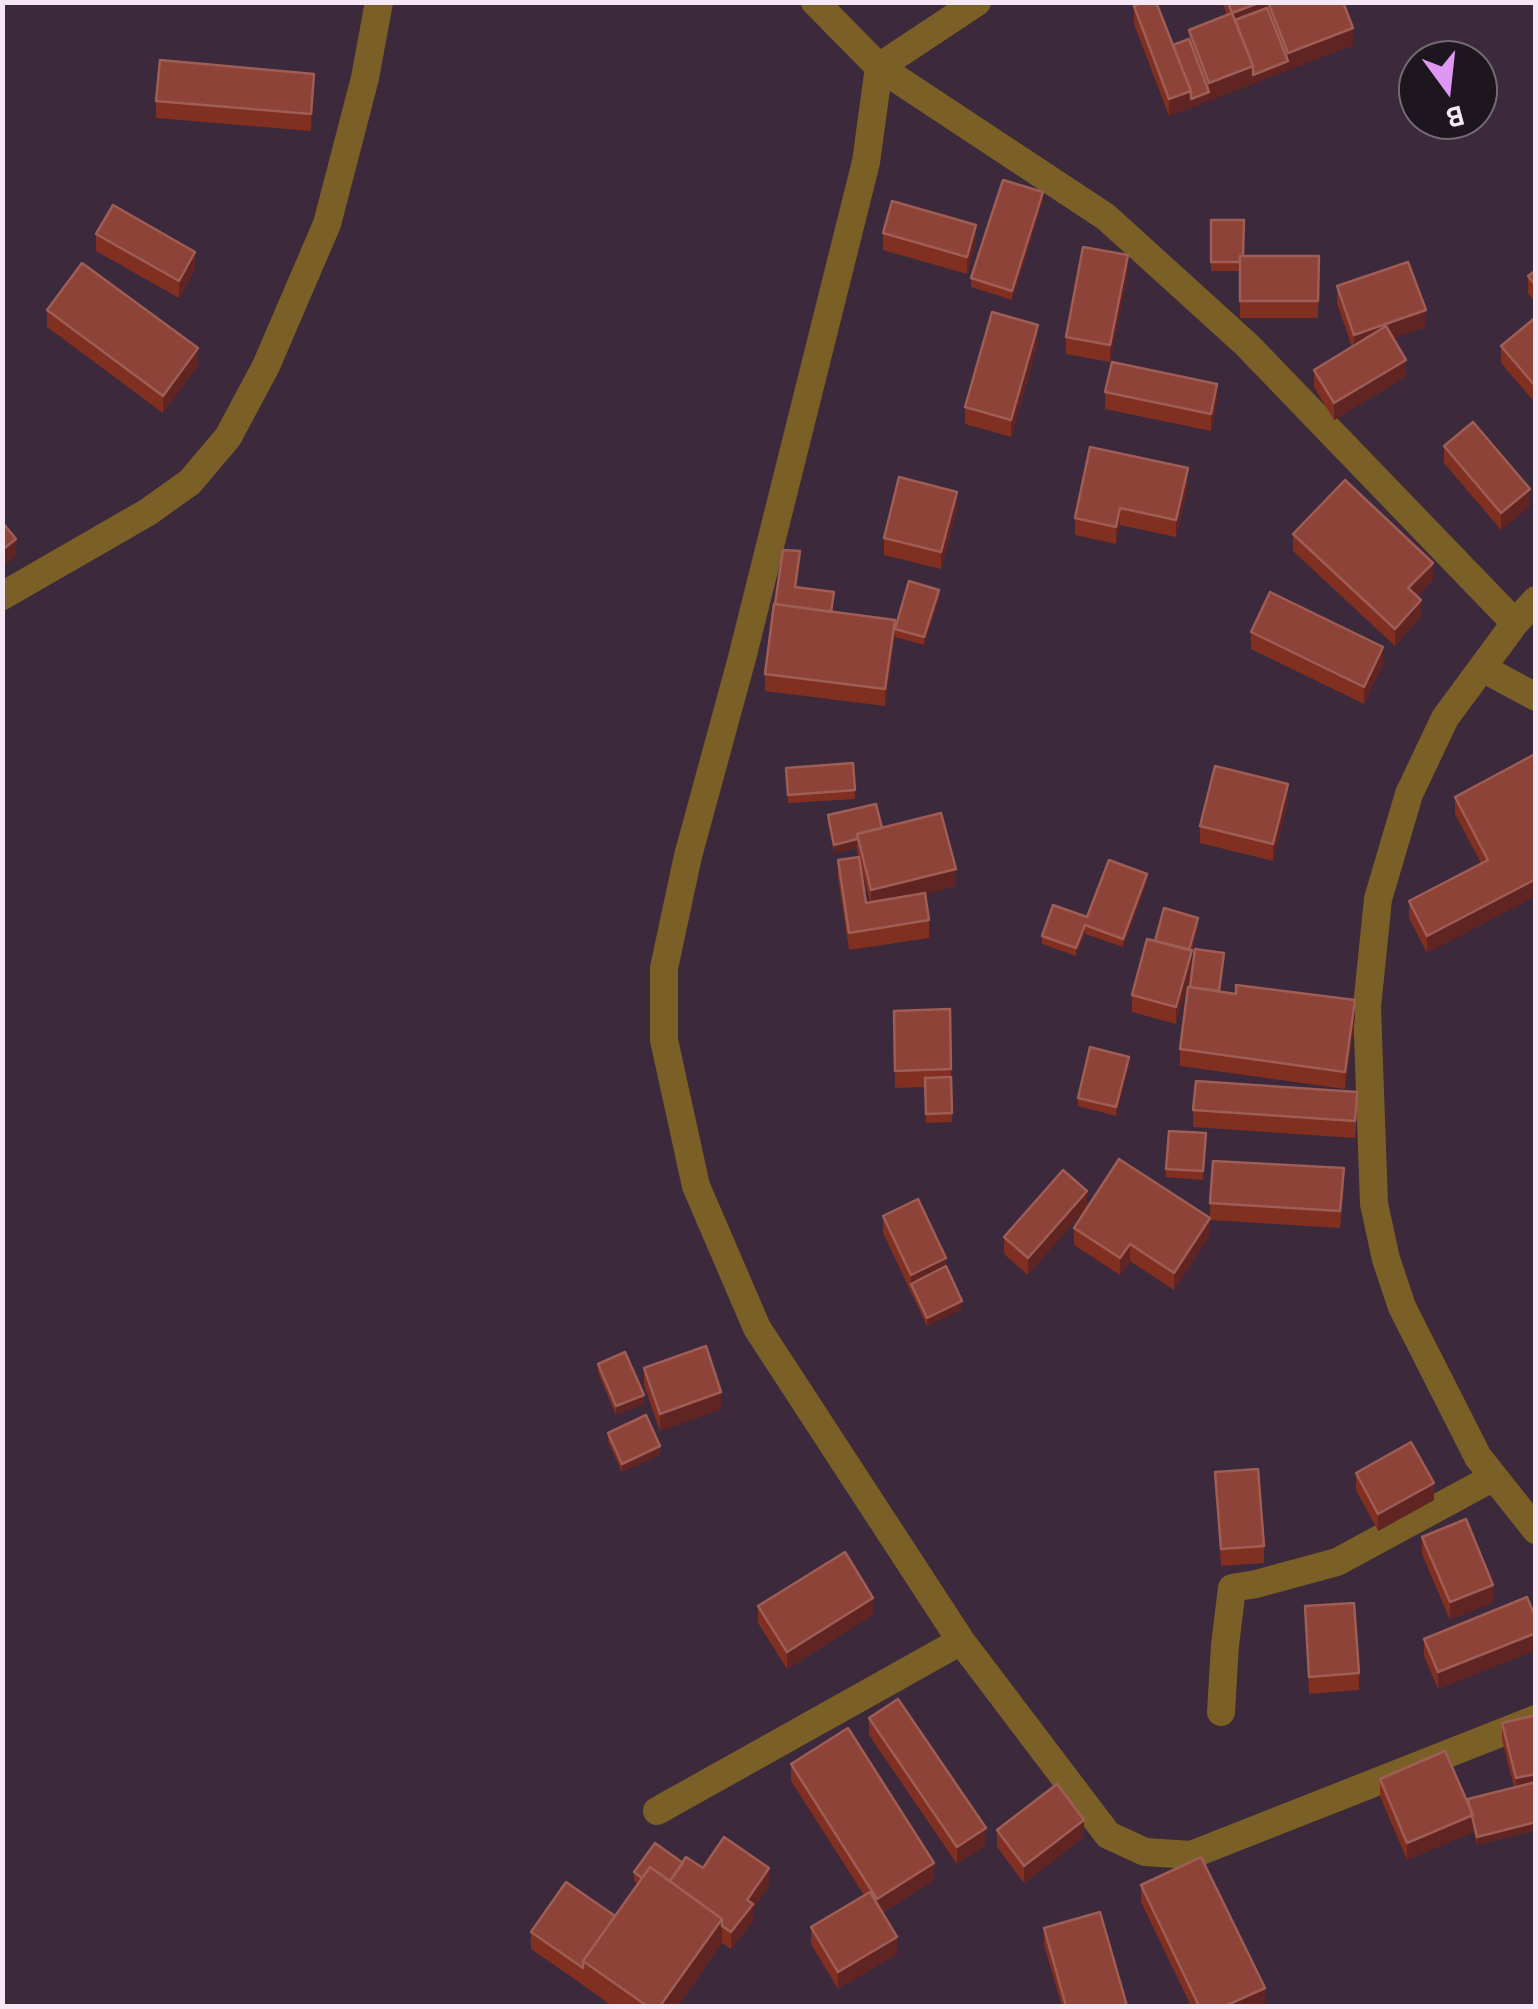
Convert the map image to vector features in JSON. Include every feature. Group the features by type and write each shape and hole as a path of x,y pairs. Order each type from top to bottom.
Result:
{"street":[{"path":"2,596 148,512 190,482 228,438 266,366 327,224 379,2"},
{"path":"815,2 879,67 1106,217 1247,345 1514,623"},
{"path":"977,2 879,67 866,162 742,658 688,856 664,968 664,1040 696,1186 757,1328 961,1641 1108,1835 1146,1852 1191,1855 1536,1720"},
{"path":"1536,600 1514,623 1445,718 1409,794 1378,899 1367,1007 1374,1204 1386,1259 1402,1308 1478,1457 1536,1530"},
{"path":"1482,668 1536,697"},
{"path":"1221,1712 1232,1588 1337,1562 1494,1477"},
{"path":"656,1811 961,1641"}],"building":[{"path":"1156,2 1191,91 1169,99 1134,6"},
{"path":"1228,2 1261,2 1232,13"},
{"path":"1268,2 1343,2 1353,28 1288,53"},
{"path":"1267,8 1288,61 1253,75 1235,20"},
{"path":"1232,13 1253,66 1209,83 1189,30"},
{"path":"1189,39 1209,92 1191,99 1173,45"},
{"path":"160,60 314,74 311,114 156,101"},
{"path":"1003,180 1043,192 1012,291 971,278"},
{"path":"892,201 976,225 967,257 883,233"},
{"path":"113,205 195,252 179,281 96,234"},
{"path":"1211,220 1244,220 1240,262 1211,262"},
{"path":"1083,247 1128,255 1110,345 1066,337"},
{"path":"1240,256 1319,256 1318,301 1240,301"},
{"path":"1408,262 1426,310 1354,335 1337,286"},
{"path":"82,263 198,348 163,396 47,310"},
{"path":"1536,270 1536,286 1528,276"},
{"path":"992,312 1038,325 1011,420 965,407"},
{"path":"1536,317 1536,387 1501,346"},
{"path":"1386,326 1406,360 1334,403 1314,370"},
{"path":"1112,362 1217,384 1211,414 1105,392"},
{"path":"1473,422 1530,489 1501,513 1444,446"},
{"path":"1090,447 1188,468 1176,520 1120,508 1116,527 1075,518"},
{"path":"899,477 957,492 941,552 884,538"},
{"path":"1345,480 1433,563 1408,588 1421,600 1395,629 1293,534"},
{"path":"2,522 16,539 2,550"},
{"path":"783,550 800,551 795,587 834,592 831,612 775,604"},
{"path":"909,581 939,590 924,637 895,629"},
{"path":"1270,592 1383,647 1364,687 1251,632"},
{"path":"774,604 895,620 885,689 765,674"},
{"path":"1535,754 1536,879 1427,936 1409,901 1488,860 1455,797"},
{"path":"853,763 855,790 788,795 786,768"},
{"path":"1215,766 1288,784 1273,844 1200,826"},
{"path":"876,804 882,828 834,845 828,815"},
{"path":"941,813 956,869 871,890 857,834"},
{"path":"859,857 866,903 925,893 929,920 849,933 838,860"},
{"path":"1109,860 1147,874 1123,939 1085,925 1076,948 1042,936 1053,905 1087,917"},
{"path":"1164,908 1198,918 1189,950 1155,941"},
{"path":"1147,939 1192,950 1176,1007 1132,995"},
{"path":"1195,949 1224,953 1219,991 1190,987"},
{"path":"1236,985 1355,1000 1345,1072 1180,1049 1188,987 1236,994"},
{"path":"950,1009 951,1069 895,1071 894,1011"},
{"path":"1090,1047 1129,1057 1116,1107 1078,1098"},
{"path":"951,1077 952,1113 926,1114 925,1078"},
{"path":"1196,1081 1357,1092 1355,1121 1193,1110"},
{"path":"1169,1131 1206,1133 1203,1171 1166,1169"},
{"path":"1119,1159 1210,1218 1174,1273 1130,1244 1120,1258 1074,1228"},
{"path":"1213,1161 1344,1168 1340,1211 1210,1203"},
{"path":"1063,1170 1087,1191 1028,1258 1004,1237"},
{"path":"918,1199 946,1258 911,1275 883,1216"},
{"path":"946,1266 962,1301 927,1318 911,1284"},
{"path":"706,1346 721,1392 660,1414 644,1368"},
{"path":"625,1352 644,1395 616,1406 598,1364"},
{"path":"646,1415 660,1446 622,1464 608,1433"},
{"path":"1411,1442 1434,1483 1378,1514 1356,1473"},
{"path":"1258,1469 1264,1546 1221,1549 1215,1472"},
{"path":"1466,1519 1493,1585 1450,1602 1422,1537"},
{"path":"845,1552 873,1598 787,1652 758,1606"},
{"path":"1527,1597 1536,1619 1536,1633 1438,1672 1424,1639"},
{"path":"1354,1603 1359,1673 1309,1677 1305,1606"},
{"path":"898,1699 986,1828 957,1847 869,1718"},
{"path":"1536,1715 1536,1774 1516,1778 1502,1723"},
{"path":"848,1728 934,1863 877,1899 791,1764"},
{"path":"1445,1751 1473,1815 1407,1843 1380,1779"},
{"path":"1536,1782 1536,1822 1477,1837 1468,1799"},
{"path":"1057,1784 1084,1820 1024,1866 997,1830"},
{"path":"724,1837 769,1868 747,1900 753,1904 731,1932 722,1926 722,1919 670,1881 686,1857 703,1868"},
{"path":"655,1843 683,1863 670,1881 650,1867 642,1878 634,1872"},
{"path":"1201,1857 1265,1988 1225,2006 1199,2006 1141,1885"},
{"path":"650,1867 722,1919 660,2006 647,2006 583,1961"},
{"path":"566,1882 615,1916 583,1961 583,1968 531,1932"},
{"path":"870,1892 897,1937 838,1972 811,1927"},
{"path":"1100,1912 1127,2006 1066,2006 1044,1928"}]}
